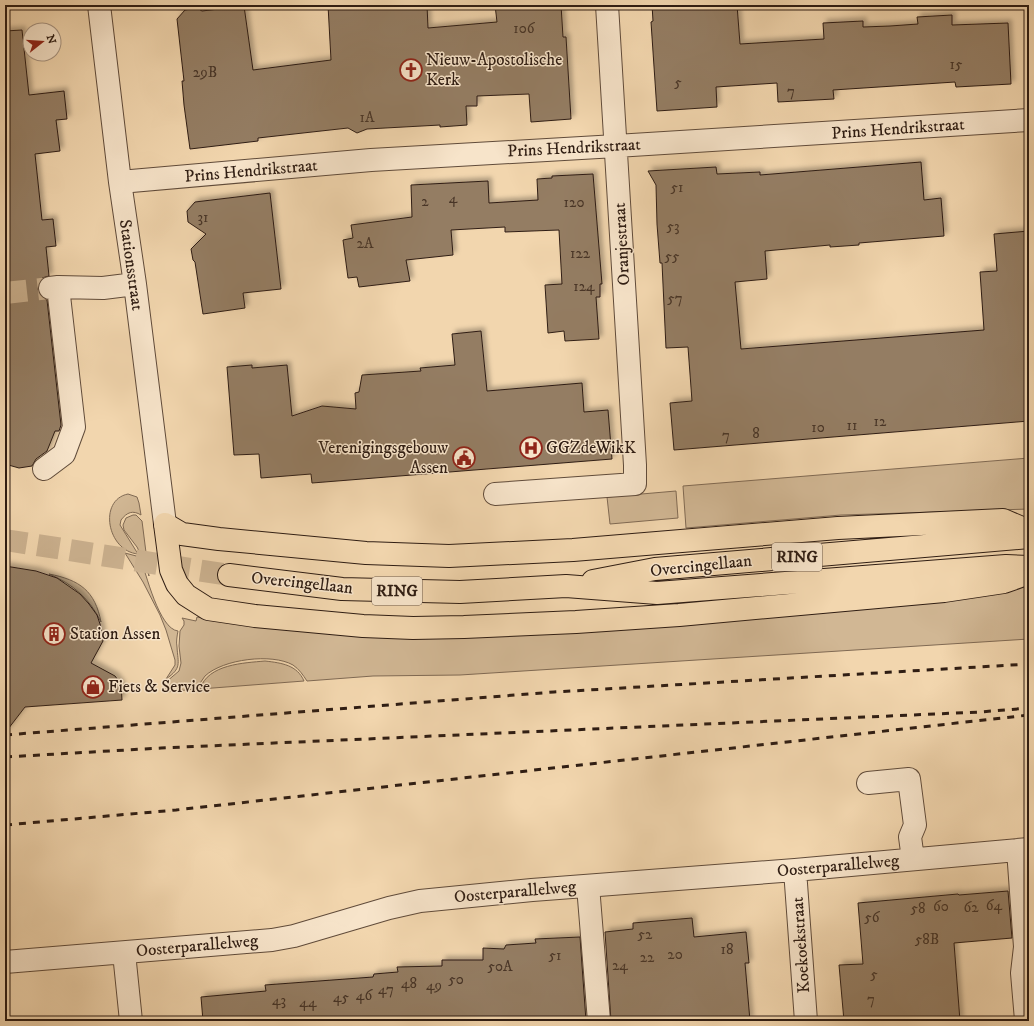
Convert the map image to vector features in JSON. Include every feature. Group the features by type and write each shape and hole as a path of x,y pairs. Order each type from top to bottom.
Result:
{"main road":[{"path":"165,524 182,534 219,539 342,551 449,556 573,550 838,528 1003,520 1029,531"},
{"path":"165,524 171,570 177,584 186,595 196,602 208,608 255,616 363,626 413,628 464,627 576,622 679,614 944,591 1004,582 1029,573"},
{"name":"Overcingellaan","path":"229,575 342,589 460,592 566,586 655,569 1029,537"},
{"name":"Overcingellaan","path":"566,586 657,594 1006,566 1029,567"}],"street":[{"name":"Stationsstraat","path":"99,5 120,182 135,284 165,524"},
{"name":"Oranjestraat","path":"495,494 635,484 607,5"},
{"name":"Prins Hendrikstraat","path":"120,182 371,160 1029,120"},
{"path":"44,469 64,454 74,427 54,287 98,288 135,284"},
{"path":"868,784 910,779 915,825 910,837 913,859"},
{"path":"1023,850 1025,947 1022,973 1027,1020"},
{"name":"Oosterparallelweg","path":"5,962 272,940 294,936 389,908 420,901 532,890 795,870 1023,850"},
{"name":"Koekoekstraat","path":"795,870 806,1021"},
{"path":"588,886 599,1021"},
{"path":"124,953 131,1021"}],"shaded area":[{"path":"1029,458 1029,509 841,515 686,528 683,486"},
{"path":"676,491 678,518 610,524 607,497"},
{"path":"128,494 137,497 141,515 133,512 130,513 121,520 120,525 138,554 127,551 119,544 113,535 110,525 110,515 113,505 119,498"},
{"path":"136,515 142,521 149,576 137,547 124,530 123,525 126,518"},
{"path":"125,553 140,557 159,611 171,628 178,631 177,669 166,679 175,665 175,660 166,630 143,582"},
{"path":"49,574 69,580 84,589 95,602 101,622 92,606 80,593 66,582"},
{"path":"1029,586 1029,639 460,675 373,676 307,681 299,670 293,665 284,661 261,659 223,665 205,676 196,689 166,692 166,682 179,671 181,663 179,646 180,631 184,625 182,618 196,621 197,617 251,626 316,630"},
{"path":"265,661 283,664 293,668 304,681 200,689 204,681 211,674 228,666"}],"building":[{"path":"328,5 427,5 428,28 497,22 495,5 561,5 563,37 566,37 571,119 531,122 529,94 477,96 477,106 466,106 467,125 367,129 357,133 348,128 258,138 258,141 190,149 184,105 182,81 184,81 177,19 185,10 197,8 202,11 244,6 253,70 331,60"},
{"path":"652,5 737,5 740,44 824,39 823,23 863,21 863,27 890,26 918,24 917,17 952,15 952,25 1008,23 1011,84 956,87 955,82 833,90 834,99 778,102 777,83 716,87 717,107 657,111 651,22 653,21"},
{"path":"22,30 22,62 25,62 29,95 64,91 67,119 56,120 60,151 35,154 42,220 53,219 56,246 46,247 49,276 42,278 38,289 40,296 47,300 61,425 59,431 55,431 47,451 36,459 32,466 19,468 5,464 5,31"},
{"path":"921,162 924,200 941,198 944,236 859,243 859,245 830,247 830,245 765,251 767,279 735,282 741,349 984,330 980,272 997,271 994,234 1029,231 1029,421 674,450 670,403 692,401 688,347 666,348 662,263 660,263 657,224 656,185 648,171 716,167 717,174 760,172 760,175"},
{"path":"593,174 602,284 600,284 600,297 596,297 599,339 565,341 564,331 548,333 545,285 562,284 559,230 505,232 505,227 451,230 453,255 406,260 410,281 359,287 357,277 348,278 343,240 353,238 351,225 412,217 411,185 488,181 489,203 538,200 537,179 552,178 552,176"},
{"path":"270,193 281,289 243,293 245,308 203,314 195,262 193,260 191,249 206,234 188,222 187,211 195,202"},
{"path":"481,331 487,391 582,383 584,412 608,410 612,459 312,483 311,474 261,478 259,454 234,455 227,367 252,365 252,368 287,365 292,416 322,406 356,409 355,393 359,392 362,375 421,371 420,368 455,365 452,334"},
{"name":"Station Assen","path":"5,566 36,571 57,578 80,594 89,604 97,615 103,641 91,663 115,676 121,684 122,700 25,707 5,733"},
{"path":"1008,891 1012,938 954,943 960,1021 844,1021 839,965 863,964 858,903"},
{"path":"692,918 694,937 746,932 749,963 745,963 750,1021 611,1021 605,932 633,929 633,923"},
{"path":"580,937 586,1021 203,1021 201,997 266,991 265,985 373,977 374,974 398,972 397,967 442,966 442,960 483,960 483,948 504,949 506,945 536,943 535,939"}],"tunnel":[{"path":"5,293 50,288"},
{"path":"5,540 229,575"}],"railway":[{"path":"5,735 554,692 1029,664"},
{"path":"5,757 161,748 980,712 1029,708"},
{"path":"5,825 176,810 1029,715"}],"place":[{"name":"Nieuw-Apostolische Kerk","path":"411,70"},
{"name":"GGZdeWikK","path":"531,448"},
{"name":"Verenigingsgebouw Assen","path":"464,458"},
{"name":"Station Assen","path":"54,634"},
{"name":"Fiets & Service","path":"93,687"}]}
